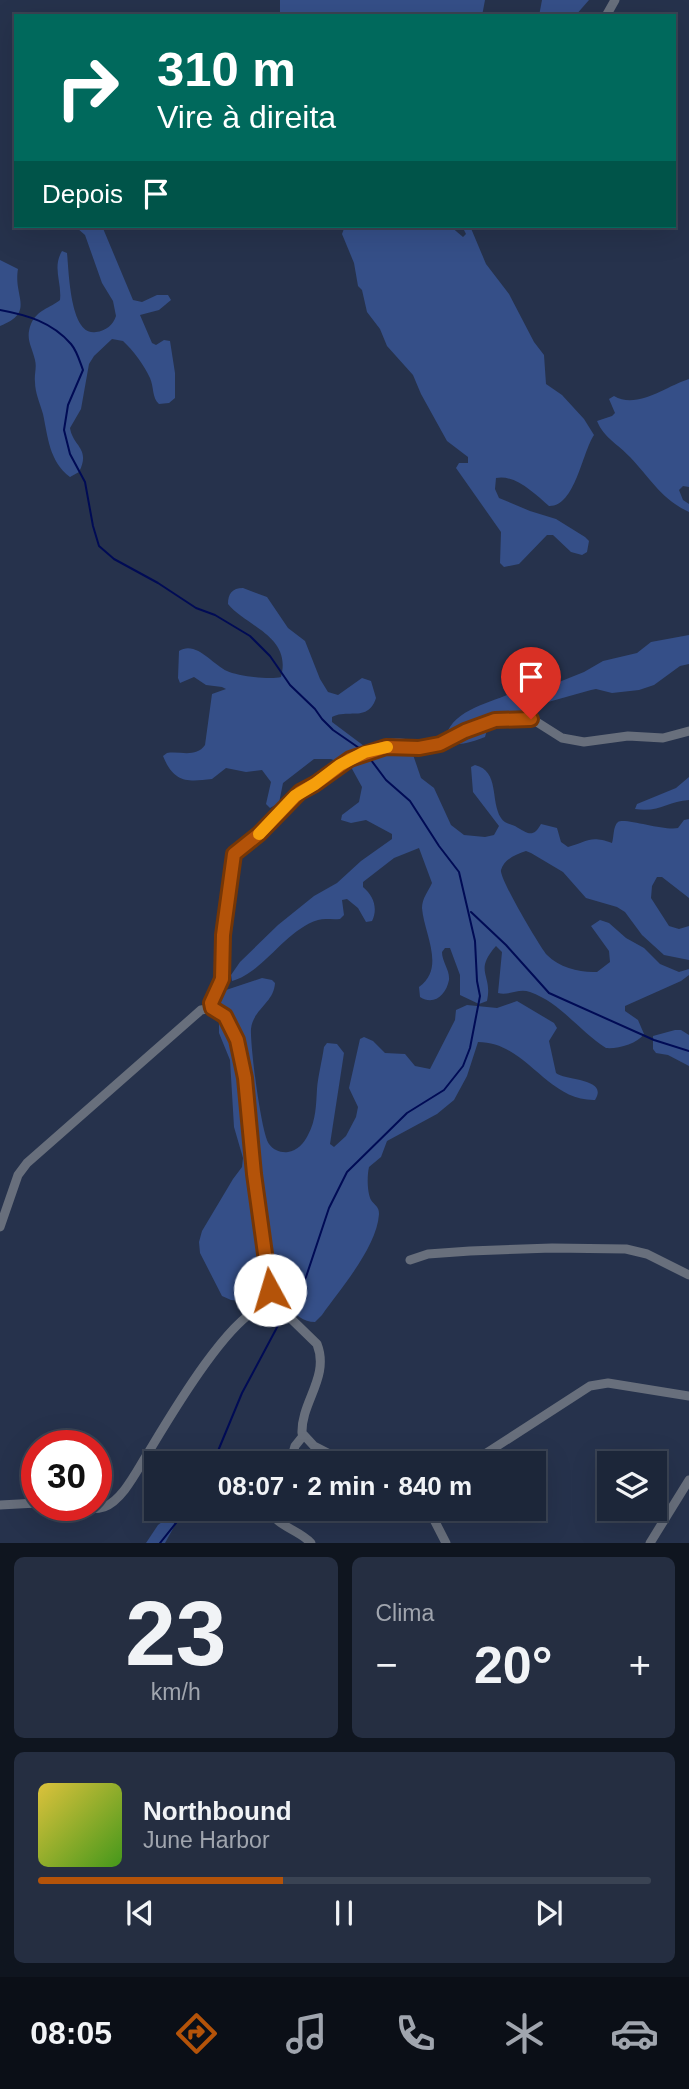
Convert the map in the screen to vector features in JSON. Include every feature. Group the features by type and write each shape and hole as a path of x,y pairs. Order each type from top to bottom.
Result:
{"street":[{"path":"212,1008 211,1003 222,982 223,935 234,854 259,834 295,796 340,765 365,752 386,747 419,748 440,744 470,729 500,719 531,719 562,738 584,741 628,736 663,738 689,731"},
{"path":"0,1227 18,1175 27,1163 201,1010 212,1008 225,1016 237,1040 245,1078 254,1174 270,1290 280,1308 319,1349 317,1385 301,1430 303,1436 323,1451"},
{"path":"410,1260 428,1254 470,1251 626,1249 647,1254 689,1275"},
{"path":"112,1502 139,1467 190,1385 233,1328 265,1306 280,1308"},
{"path":"490,1451 590,1386 608,1383 689,1396"},
{"path":"294,1451 303,1436"},
{"path":"650,1543 689,1480"},
{"path":"0,1505 21,1504"},
{"path":"277,1521 302,1533 312,1543"},
{"path":"435,1521 446,1543"}],"shaded area":[{"path":"280,0 485,0 482,14 280,14"},
{"path":"542,0 589,0 577,14 539,14"},
{"path":"77,228 103,228 133,300 142,302 157,295 168,295 171,300 159,310 140,315 152,343 156,345 164,340 170,341 175,373 175,398 169,403 159,404 145,368 123,341 112,339 89,364 81,409 70,428 82,453 82,464 79,472 70,477 58,464 50,448 36,390 36,363 29,334 37,315 60,300 57,269 62,251 67,253 72,302 81,324 87,331 96,332 109,327 113,322 116,316 113,301 102,283 85,235"},
{"path":"344,228 452,228 463,237 466,234 463,228 471,228 486,264 509,294 534,342 544,355 546,384 562,395 584,419 594,435 572,489 558,504 549,506 524,486 510,479 496,478 495,489 499,498 556,519 585,537 589,541 587,552 582,555 571,552 553,535 547,535 519,564 504,567 500,563 501,532 456,468 459,463 468,463 468,457 447,441 413,375 387,346 380,329 367,312 354,263 342,234"},
{"path":"0,260 18,269 21,303 17,315 0,326"},
{"path":"689,379 689,487 683,486 679,490 683,500 689,504 689,512 663,494 607,436 597,421 615,413 609,399 614,396 623,400 642,399"},
{"path":"243,588 267,597 288,628 305,641 328,692 338,695 362,678 371,681 376,698 372,706 363,713 332,717 332,722 368,749 387,739 408,740 421,778 434,788 451,825 464,835 494,835 499,826 473,792 471,767 475,765 488,773 498,811 504,821 530,833 535,832 541,824 557,828 561,842 568,847 593,839 612,843 615,826 622,821 678,828 684,820 689,819 689,898 662,877 657,877 652,886 651,898 669,926 679,929 689,926 689,960 664,955 642,935 625,912 586,898 563,872 531,853 526,851 511,858 501,870 513,898 537,939 547,955 558,963 584,972 597,972 610,962 609,951 591,926 600,920 609,923 626,938 644,948 660,964 679,972 689,969 689,975 681,981 625,1006 625,1011 638,1020 644,1034 641,1038 627,1045 606,1048 561,1010 541,997 526,991 498,993 502,952 496,946 489,955 485,968 487,1001 479,1004 460,995 460,975 450,948 445,948 442,952 449,976 445,990 435,1000 420,997 419,987 427,979 432,961 422,908 432,883 419,848 394,858 363,882 363,887 374,903 372,921 366,922 358,908 347,899 342,900 344,915 340,919 321,919 306,925 254,970 232,981 231,975 240,962 278,925 392,839 392,834 366,820 351,823 341,820 342,815 359,802 362,787 351,767 331,759 314,759 283,783 279,803 270,808 266,804 271,782 262,770 246,772 226,768 212,779 188,780 177,776 167,765 163,756 167,753 193,753 205,745 212,694 226,689 206,685 194,677 180,683 179,651 185,648 198,651 227,671 238,674 262,678 281,677 283,663 274,642 228,604 231,592"},
{"path":"689,635 689,664 680,666 654,685 639,690 612,693 591,690 541,704 488,726 485,737 480,739 460,744 444,742 449,728 458,718 469,710 509,694 530,679 540,678 554,684 603,661 637,653 651,642"},
{"path":"689,777 689,800 651,809 635,809 637,804 676,788"},
{"path":"262,978 275,983 271,996 253,1022 252,1052 266,1137 277,1151 288,1152 297,1148 311,1129 324,1047 327,1043 337,1044 344,1053 330,1144 334,1147 346,1136 356,1117 358,1107 349,1088 360,1039 364,1037 373,1041 385,1053 405,1054 415,1066 430,1069 455,1020 456,1010 467,1005 497,1008 517,1001 554,1023 557,1028 549,1041 556,1073 591,1084 598,1093 595,1100 578,1098 549,1082 510,1051 478,1042 467,1076 454,1100 437,1114 387,1141 381,1157 369,1167 369,1193 379,1211 377,1227 357,1267 322,1315 315,1322 300,1317 265,1280 258,1303 231,1300 222,1296 200,1253 199,1242 202,1231 242,1167 243,1158 234,1127 230,1060 219,1033 219,993"},
{"path":"675,1030 689,1035 689,1066 668,1055 656,1053 653,1049 653,1036"},
{"path":"163,1521 172,1521 175,1525 165,1543 146,1543"}],"waterway":[{"path":"0,310 29,317 56,330 71,344 78,357 83,370 68,405 64,430 70,454 85,482 99,546 114,559 196,608 215,615 250,636 322,719 362,750"},
{"path":"288,1308 306,1277 329,1208 347,1172 407,1113 444,1090 463,1066 470,1048 480,996 475,941 459,872 410,801 386,780 368,756"},
{"path":"471,912 506,945 549,993 654,1040 689,1051"},
{"path":"218,1451 242,1393 282,1318"},
{"path":"160,1543 178,1521"}],"slow traffic":[{"path":"259,834 300,792 350,759 387,747"}],"route":[{"path":"270,1290 254,1174 245,1078 236,1035 225,1016 212,1008 211,1003 222,979 223,935 234,854 259,834 300,792 365,752 386,747 419,748 440,744 495,720 531,719"}]}
